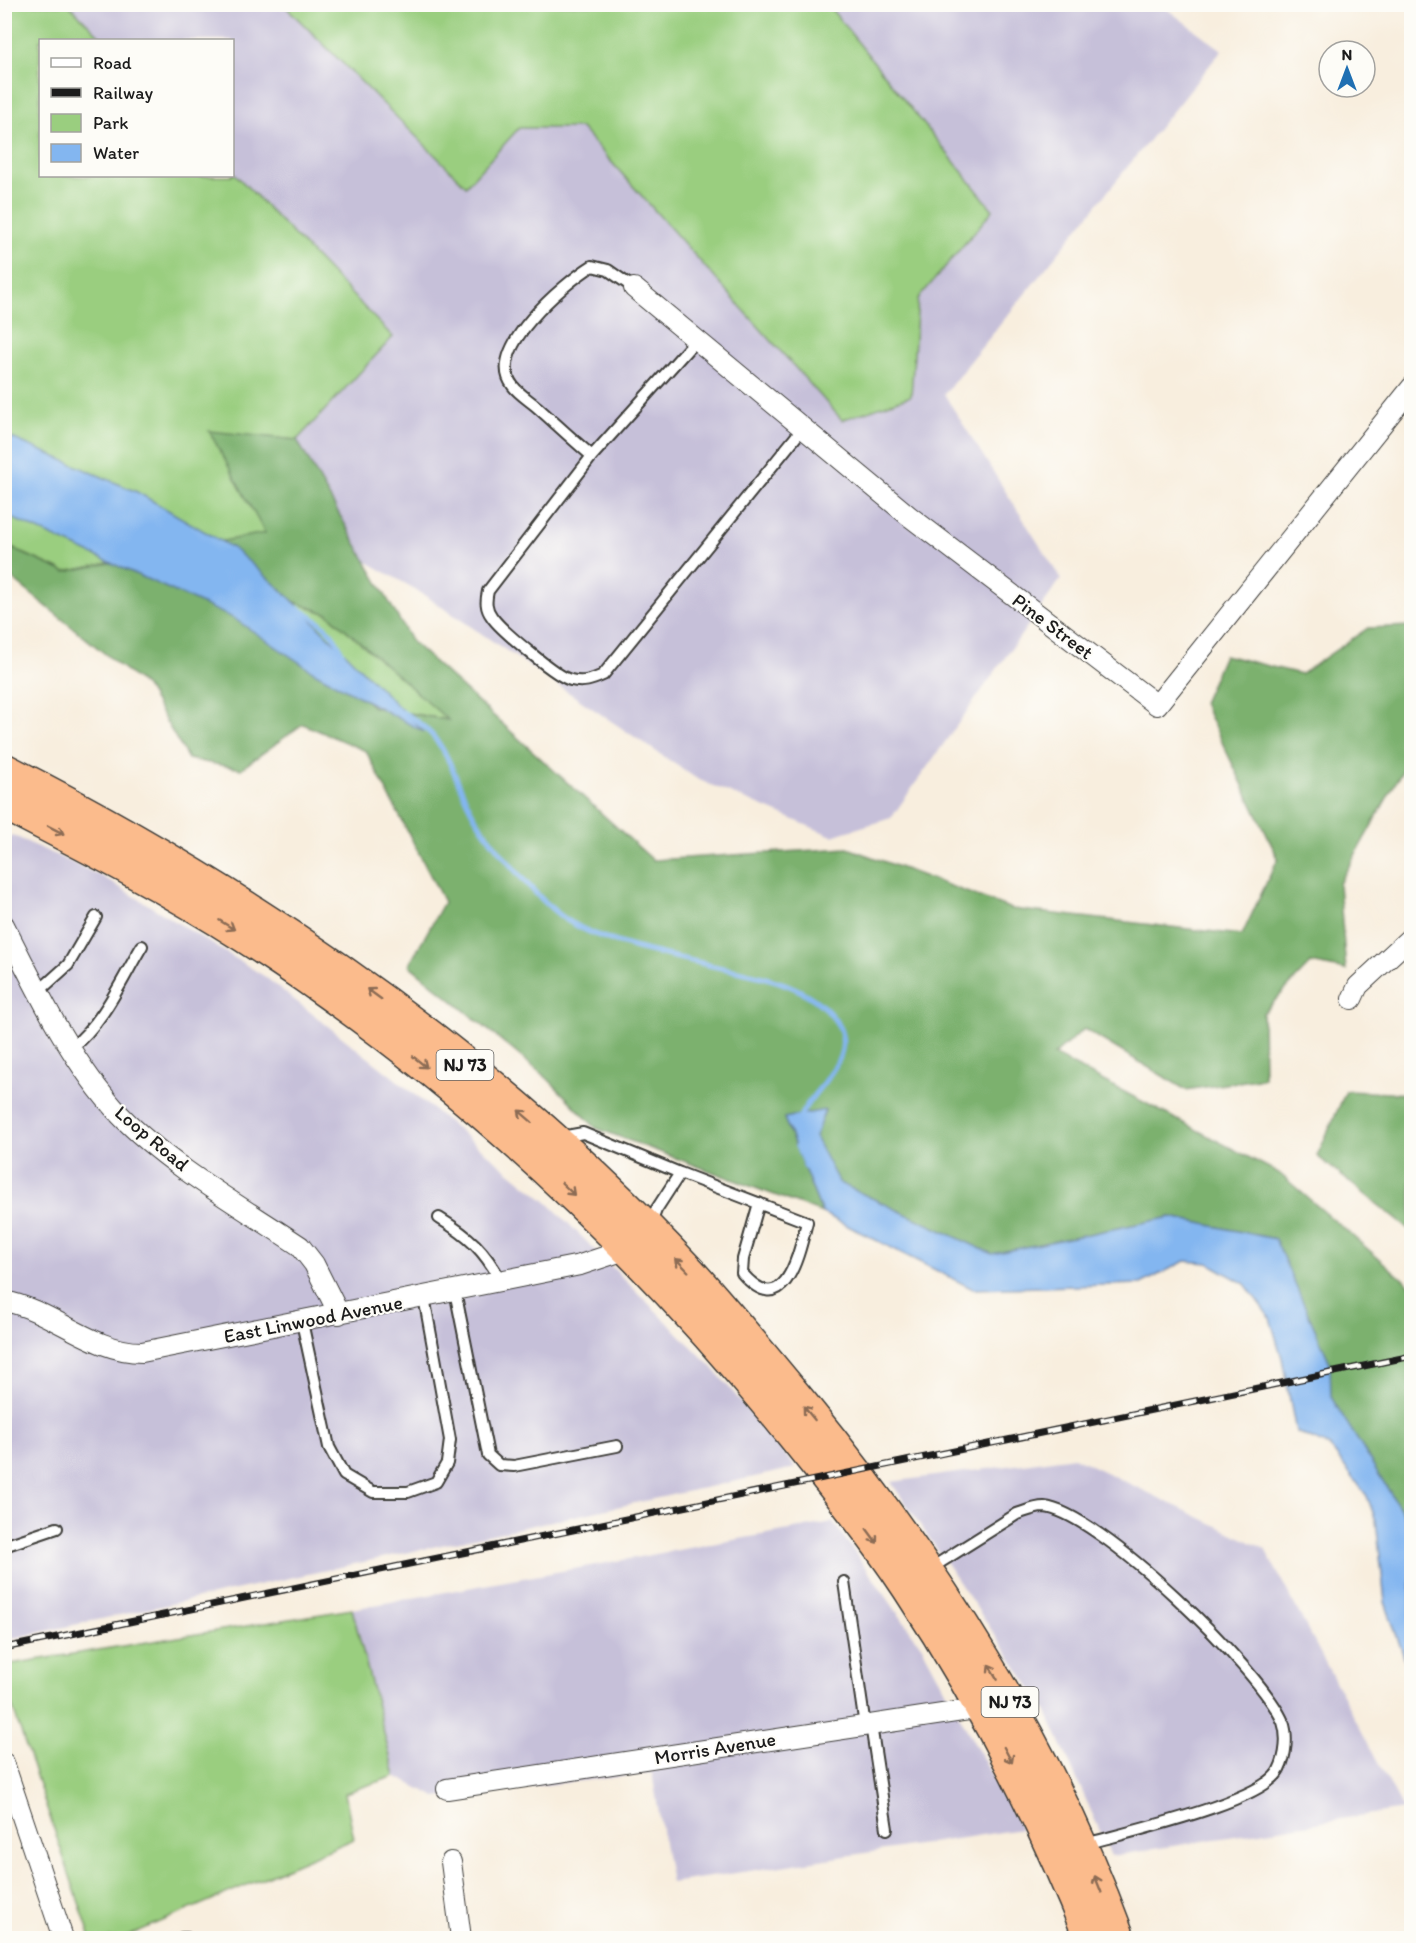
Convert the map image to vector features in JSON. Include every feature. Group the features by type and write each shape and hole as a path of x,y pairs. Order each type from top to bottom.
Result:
{"highway":[{"name":"NJ 73","path":"4,770 151,848 268,920 430,1036 552,1138 638,1240 701,1325 833,1484 908,1587 982,1708 1039,1815 1091,1938"},
{"name":"NJ 73","path":"4,803 188,901 247,937 356,1012 638,1240 688,1271 766,1360 846,1458 928,1570 1000,1684 1082,1845 1118,1938"}],"street":[{"name":"Pine Street","path":"634,288 695,341 909,516 1157,705 1412,387"},
{"name":"Loop Road","path":"4,924 38,992 71,1048 102,1093 138,1132 307,1253 339,1314"},
{"path":"1352,999 1365,980 1412,936"},
{"name":"East Linwood Avenue","path":"4,1301 33,1309 105,1345 131,1352 155,1351 592,1262 638,1240"},
{"name":"Morris Avenue","path":"447,1789 982,1708"},
{"path":"4,1763 63,1938"},
{"path":"451,1862 461,1938"}],"lane":[{"path":"592,456 512,385 505,367 507,356 515,338 571,280 592,266 608,270 634,288"},
{"path":"695,341 592,456 488,591 486,603 492,617 546,665 569,680 587,682 603,675 803,428"},
{"path":"38,992 68,965 96,917"},
{"path":"71,1048 87,1035 98,1020 142,946"},
{"path":"552,1138 584,1133 807,1222 796,1266 789,1278 780,1287 766,1291 756,1288 742,1273 743,1259 759,1203"},
{"path":"638,1240 680,1173"},
{"path":"439,1218 474,1242 487,1255 501,1281"},
{"path":"455,1291 488,1455 499,1465 514,1466 617,1446"},
{"path":"302,1322 329,1447 344,1475 373,1492 408,1492 436,1482 447,1462 450,1440 424,1297"},
{"path":"928,1570 1017,1514 1033,1508 1045,1507 1078,1520 1143,1569 1197,1615 1259,1682 1283,1723 1286,1748 1278,1773 1257,1789 1228,1803 1082,1845"},
{"path":"4,1546 57,1528"},
{"path":"844,1582 887,1829"},
{"path":"182,1938 187,1938"}],"shaded area":[{"path":"1160,4 1222,50 944,394 1061,579 891,818 832,836 697,779 415,589 255,499 74,429 4,5"},
{"path":"12,835 103,877 264,976 393,1077 548,1203 712,1367 796,1468 5,1640 4,843"},
{"path":"1074,1457 1265,1549 1403,1809 1111,1856 1046,1710 891,1482"},
{"path":"833,1522 922,1647 1021,1829 671,1883 652,1773 436,1797 395,1776 352,1609"}],"green space":[{"path":"5,5 69,5 103,39 39,39 39,177 234,177 234,173 393,337 297,440 210,432 266,533 162,553 328,614 449,720 373,707 286,622 134,558 65,572 5,545"},
{"path":"284,5 828,5 993,210 918,299 911,396 842,420 581,128 519,128 466,186"},
{"path":"209,431 297,440 412,642 653,860 848,848 1012,909 1242,935 1278,858 1203,703 1224,655 1301,674 1368,628 1411,626 1411,755 1339,884 1346,970 1311,963 1263,1013 1264,1078 1186,1090 1084,1029 1054,1055 1279,1173 1411,1286 1411,1544 1404,1515 1330,1397 1330,1363 1274,1239 1171,1217 992,1254 839,1183 814,1137 825,1110 784,1118 822,1213 596,1128 548,1079 409,965 444,902 366,751 303,724 241,769 188,759 146,687 5,573 4,545 65,572 134,558 286,622 373,707 448,720 328,614 160,553 265,533"},
{"path":"1346,1091 1411,1094 1411,1231 1317,1156"},
{"path":"352,1609 395,1776 345,1793 354,1839 123,1938 91,1938 5,1685 5,1665"}],"water":[{"path":"5,435 137,492 233,548 284,592 424,732 314,672 233,618 5,515"},
{"path":"825,1110 815,1137 839,1183 992,1254 1171,1217 1275,1239 1330,1363 1331,1397 1404,1515 1411,1544 1411,1677 1385,1602 1376,1521 1367,1496 1330,1447 1296,1432 1282,1358 1270,1318 1245,1284 1208,1263 1185,1261 1141,1284 973,1289 822,1213 784,1118"}],"waterway":[{"path":"297,608 331,633 343,655"},
{"path":"402,712 431,733 448,758 475,817 493,843 532,889 558,914 585,930 620,943 780,982 796,989 824,1007 835,1020 842,1034 842,1047 839,1060 832,1072 805,1107 799,1119"},
{"path":"797,1146 806,1167"}],"railway":[{"path":"4,1648 1412,1356"}]}
